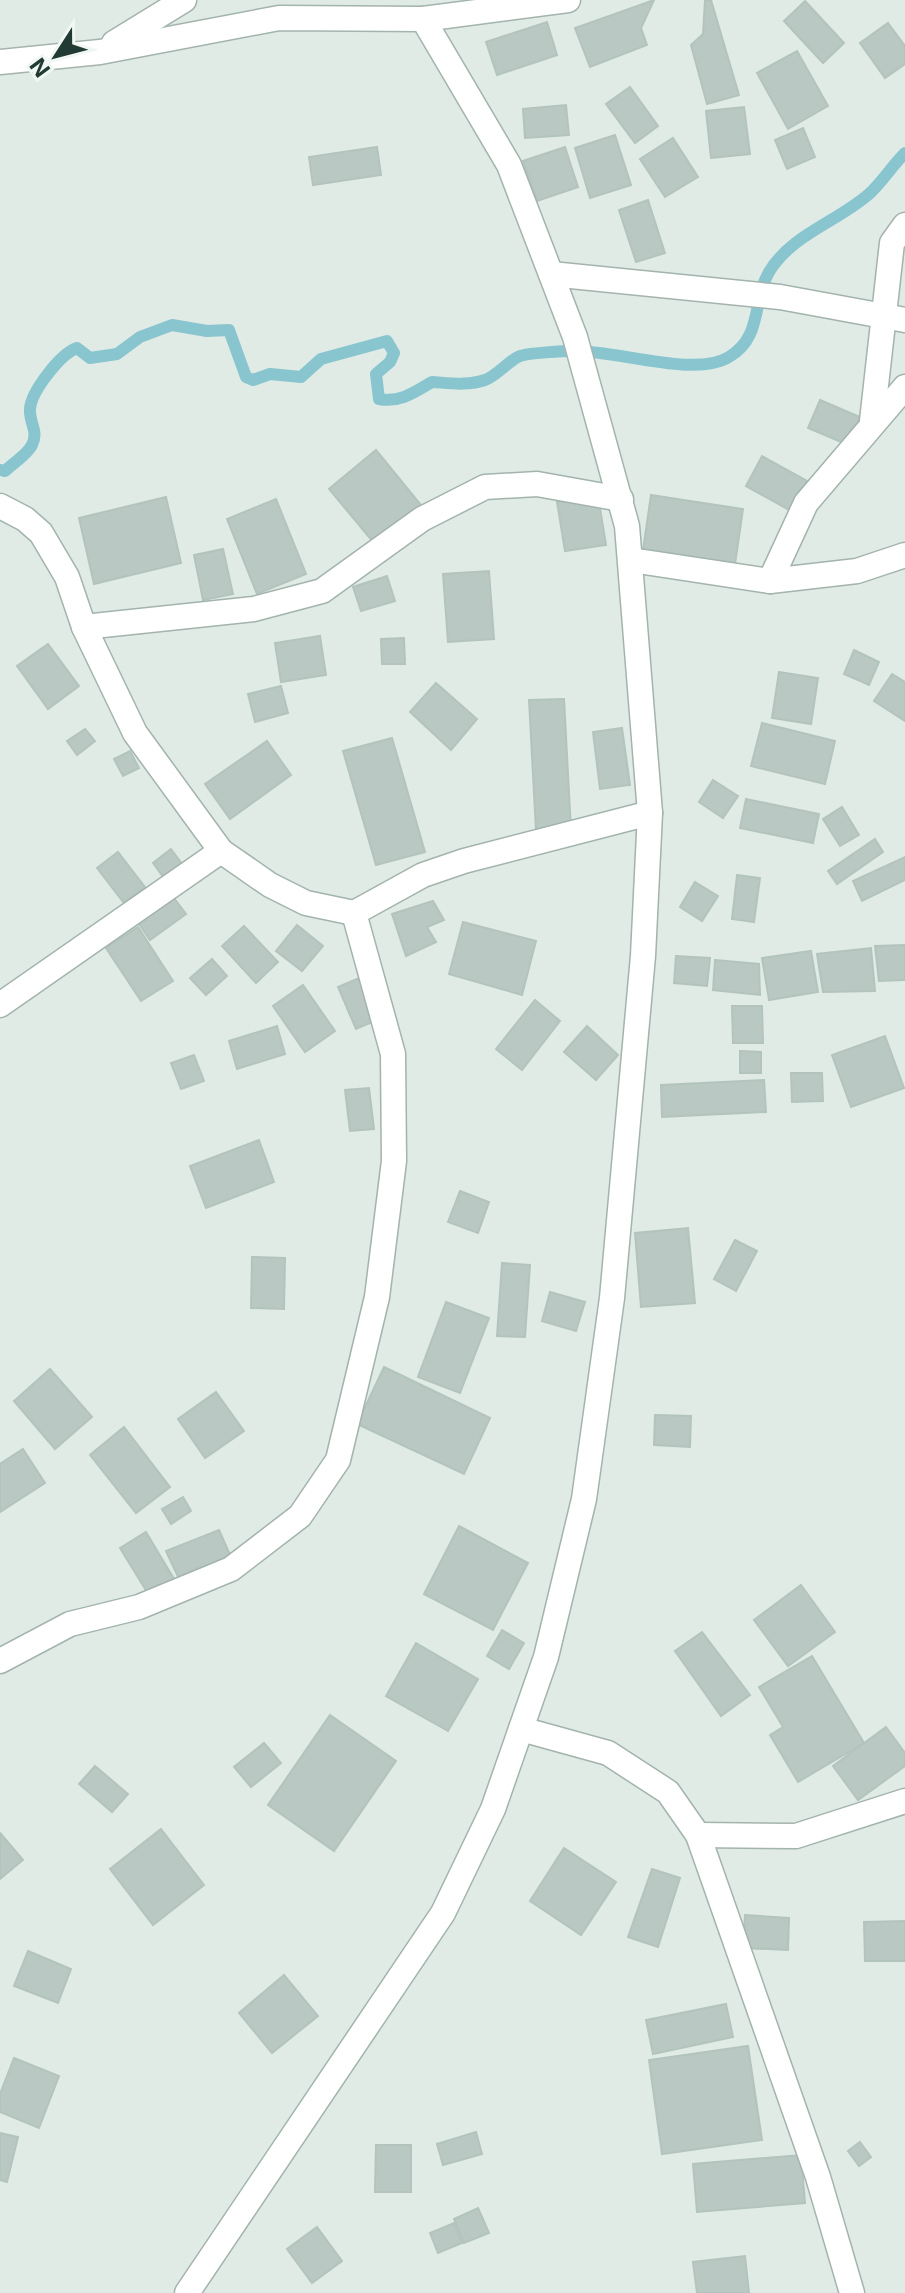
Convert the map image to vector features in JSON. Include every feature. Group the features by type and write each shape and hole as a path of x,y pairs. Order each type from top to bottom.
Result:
{"street":[{"path":"100,52 184,0"},
{"path":"0,62 100,52 279,18 423,19 568,0"},
{"path":"187,2293 443,1913 493,1809 546,1657 584,1499 612,1298 629,1134 650,813 631,560 621,499 584,364 551,274 509,165 423,19"},
{"path":"872,423 896,319 892,243 905,225"},
{"path":"551,274 780,297 896,319"},
{"path":"770,581 806,503 905,387"},
{"path":"84,627 254,609 322,591 422,519 485,487 537,484 621,499"},
{"path":"0,506 25,519 41,533 67,577 84,627 135,733 221,851 270,885 306,903 354,913 437,871 650,813"},
{"path":"631,560 770,581 857,571 905,555"},
{"path":"0,1005 221,851"},
{"path":"0,1661 70,1624 139,1607 231,1569 300,1516 338,1460 377,1297 394,1161 393,1054 354,913"},
{"path":"521,1729 608,1753 668,1792 698,1835 818,2177 852,2293"},
{"path":"698,1835 796,1836 905,1801"}],"building":[{"path":"654,0 641,28 647,45 590,67 575,28"},
{"path":"705,0 711,0 739,95 707,104 691,45 703,34"},
{"path":"805,1 844,43 823,63 784,21"},
{"path":"547,22 557,55 497,75 486,42"},
{"path":"888,23 905,46 905,64 885,78 860,43"},
{"path":"797,51 828,106 788,129 757,73"},
{"path":"630,87 658,126 635,143 606,104"},
{"path":"566,105 569,135 525,138 523,109"},
{"path":"744,107 750,154 711,158 706,111"},
{"path":"803,128 815,157 787,169 775,140"},
{"path":"615,135 631,185 590,198 575,148"},
{"path":"673,138 698,177 665,197 640,159"},
{"path":"377,147 381,175 313,185 309,157"},
{"path":"565,147 578,187 537,201 523,161"},
{"path":"648,200 665,253 636,262 619,210"},
{"path":"820,400 860,417 848,445 808,428"},
{"path":"376,450 421,505 374,543 329,489"},
{"path":"762,456 807,481 791,511 746,486"},
{"path":"651,495 743,509 735,564 643,550"},
{"path":"598,496 606,545 565,551 557,502"},
{"path":"166,497 181,563 94,584 79,518"},
{"path":"276,499 306,574 257,594 227,519"},
{"path":"223,549 233,594 203,600 194,555"},
{"path":"489,571 494,639 448,642 443,574"},
{"path":"387,576 395,601 361,611 353,587"},
{"path":"320,636 326,675 281,682 275,643"},
{"path":"404,638 405,664 382,664 381,639"},
{"path":"48,644 79,686 48,709 17,666"},
{"path":"854,650 879,662 869,685 844,674"},
{"path":"779,672 818,678 811,724 772,718"},
{"path":"892,674 905,682 905,721 874,701"},
{"path":"436,683 477,719 451,750 410,712"},
{"path":"281,686 288,713 255,722 248,694"},
{"path":"564,699 571,830 536,831 529,700"},
{"path":"762,723 835,741 825,784 751,766"},
{"path":"622,728 630,785 600,789 593,732"},
{"path":"85,729 95,741 77,755 67,741"},
{"path":"392,738 425,852 376,865 343,751"},
{"path":"267,741 291,775 230,819 205,784"},
{"path":"130,751 139,768 123,776 114,759"},
{"path":"713,780 738,796 723,818 699,802"},
{"path":"746,799 819,814 813,843 740,828"},
{"path":"842,807 859,835 840,846 823,819"},
{"path":"875,839 883,852 837,884 828,871"},
{"path":"171,849 188,872 169,885 153,863"},
{"path":"118,852 145,887 124,903 97,868"},
{"path":"905,857 905,880 862,901 853,881"},
{"path":"737,875 760,878 754,922 732,919"},
{"path":"695,882 718,896 702,921 680,907"},
{"path":"171,894 186,914 150,940 135,918"},
{"path":"433,901 444,920 427,927 436,942 406,956 392,914"},
{"path":"463,922 536,941 522,995 449,974"},
{"path":"297,925 323,946 302,971 276,951"},
{"path":"244,926 278,962 256,983 222,946"},
{"path":"138,927 173,981 141,1001 106,948"},
{"path":"905,945 905,980 879,981 875,946"},
{"path":"871,948 875,991 823,992 817,954"},
{"path":"811,951 818,992 769,1000 762,958"},
{"path":"676,956 710,958 707,986 674,983"},
{"path":"212,959 227,976 206,995 190,978"},
{"path":"715,960 759,964 760,995 713,990"},
{"path":"359,978 377,1020 356,1029 338,987"},
{"path":"303,985 335,1031 305,1052 273,1006"},
{"path":"535,1000 560,1021 522,1070 496,1049"},
{"path":"732,1006 762,1006 763,1043 733,1043"},
{"path":"277,1026 285,1054 237,1069 229,1041"},
{"path":"587,1026 618,1055 596,1080 564,1052"},
{"path":"885,1036 904,1088 851,1107 832,1055"},
{"path":"740,1051 761,1052 761,1073 740,1073"},
{"path":"194,1055 204,1081 181,1089 171,1063"},
{"path":"791,1073 822,1073 823,1101 792,1102"},
{"path":"764,1080 766,1112 662,1117 661,1085"},
{"path":"369,1088 374,1129 350,1131 345,1090"},
{"path":"259,1140 274,1182 206,1208 190,1166"},
{"path":"460,1191 489,1202 478,1233 448,1222"},
{"path":"688,1228 695,1303 641,1307 635,1233"},
{"path":"735,1240 757,1251 736,1291 714,1279"},
{"path":"252,1257 285,1258 284,1309 251,1308"},
{"path":"502,1263 530,1265 525,1337 497,1336"},
{"path":"550,1292 585,1302 576,1331 542,1321"},
{"path":"446,1302 489,1318 460,1393 418,1377"},
{"path":"384,1367 490,1418 464,1474 357,1424"},
{"path":"50,1369 92,1417 55,1449 14,1401"},
{"path":"216,1392 244,1431 205,1458 178,1419"},
{"path":"655,1415 691,1416 690,1447 654,1445"},
{"path":"124,1427 170,1487 136,1513 90,1455"},
{"path":"23,1449 45,1483 0,1512 0,1464"},
{"path":"183,1497 191,1511 171,1524 162,1509"},
{"path":"459,1526 528,1563 493,1630 424,1594"},
{"path":"219,1530 231,1557 179,1579 166,1551"},
{"path":"146,1532 177,1584 152,1600 120,1548"},
{"path":"801,1585 835,1632 788,1666 754,1620"},
{"path":"502,1630 524,1643 509,1669 487,1656"},
{"path":"702,1632 750,1695 721,1716 675,1651"},
{"path":"416,1643 478,1679 448,1731 386,1696"},
{"path":"812,1656 864,1743 798,1782 770,1735 783,1727 759,1687"},
{"path":"330,1715 396,1761 334,1851 268,1805"},
{"path":"886,1727 905,1753 905,1766 858,1800 833,1766"},
{"path":"264,1743 281,1763 251,1787 234,1767"},
{"path":"95,1766 128,1794 112,1812 79,1784"},
{"path":"161,1829 204,1885 153,1925 110,1869"},
{"path":"0,1833 23,1860 0,1879"},
{"path":"564,1848 616,1882 581,1935 530,1901"},
{"path":"652,1869 680,1878 658,1947 628,1937"},
{"path":"745,1915 789,1918 788,1950 743,1948"},
{"path":"905,1921 905,1961 865,1961 864,1922"},
{"path":"28,1951 71,1969 58,2003 14,1986"},
{"path":"284,1975 318,2016 272,2053 239,2013"},
{"path":"726,2004 733,2037 653,2054 646,2020"},
{"path":"748,2046 762,2140 662,2154 649,2060"},
{"path":"14,2058 59,2076 39,2128 0,2112 0,2094"},
{"path":"476,2132 482,2154 443,2165 437,2144"},
{"path":"0,2133 18,2137 7,2182 0,2180"},
{"path":"860,2142 871,2157 859,2166 848,2151"},
{"path":"376,2145 411,2145 411,2192 375,2192"},
{"path":"801,2155 805,2203 697,2212 693,2164"},
{"path":"478,2208 489,2233 464,2243 454,2219"},
{"path":"454,2223 462,2243 438,2253 430,2233"},
{"path":"317,2227 342,2261 312,2283 287,2249"},
{"path":"745,2256 749,2293 697,2293 693,2262"}],"waterway":[{"path":"0,470 5,471 32,445 32,402 55,365 70,352 77,348 90,358 117,354 140,337 172,325 207,331 229,330 246,377 253,380 270,374 301,377 321,359 387,341 394,353 390,362 376,374 379,399 387,400 407,396 432,382 479,382 516,358 530,354 574,351 676,364 714,363 729,357 747,339 764,283 778,259 802,238 869,194 905,153"}]}
